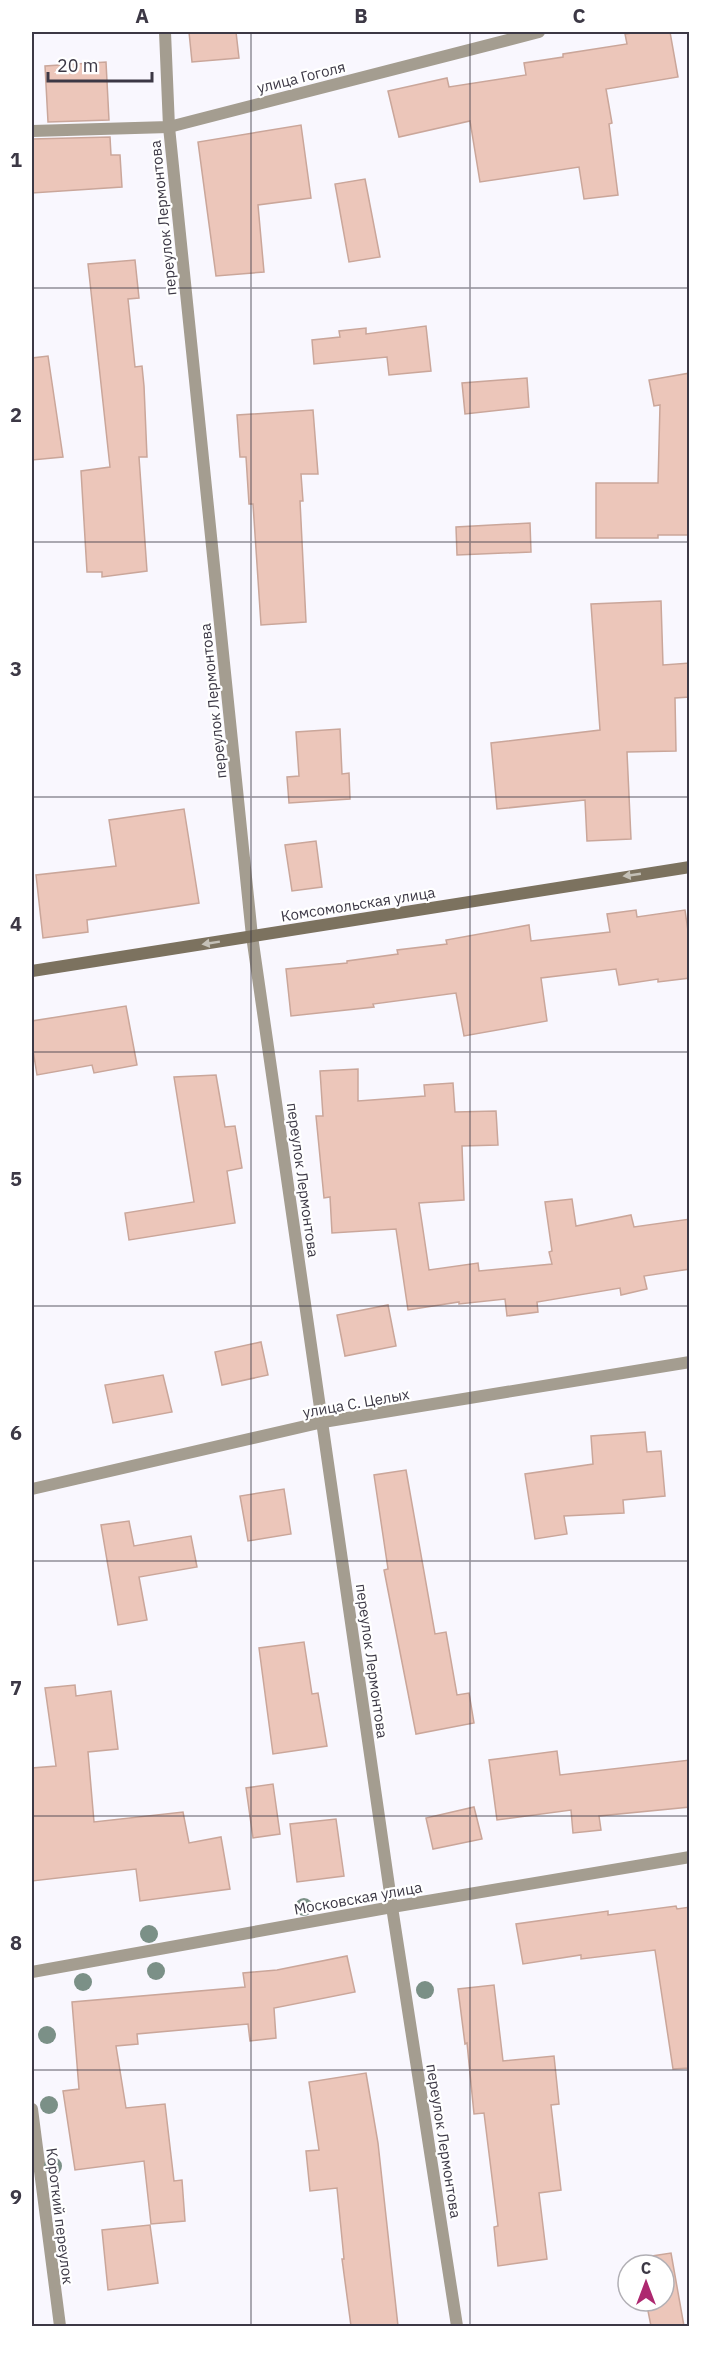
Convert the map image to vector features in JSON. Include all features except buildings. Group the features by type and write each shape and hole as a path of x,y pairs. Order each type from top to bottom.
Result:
{"main road":[{"name":"Комсомольская улица","path":"32,971 690,867"}],"street":[{"name":"переулок Лермонтова","path":"165,32 169,127 252,936 392,1907 457,2326"},
{"name":"улица Гоголя","path":"32,131 169,127 539,32"},
{"name":"улица С. Целых","path":"32,1489 323,1422 690,1362"},
{"name":"Московская улица","path":"32,1972 392,1907 690,1857"},
{"name":"Короткий переулок","path":"32,2109 60,2326"}]}
